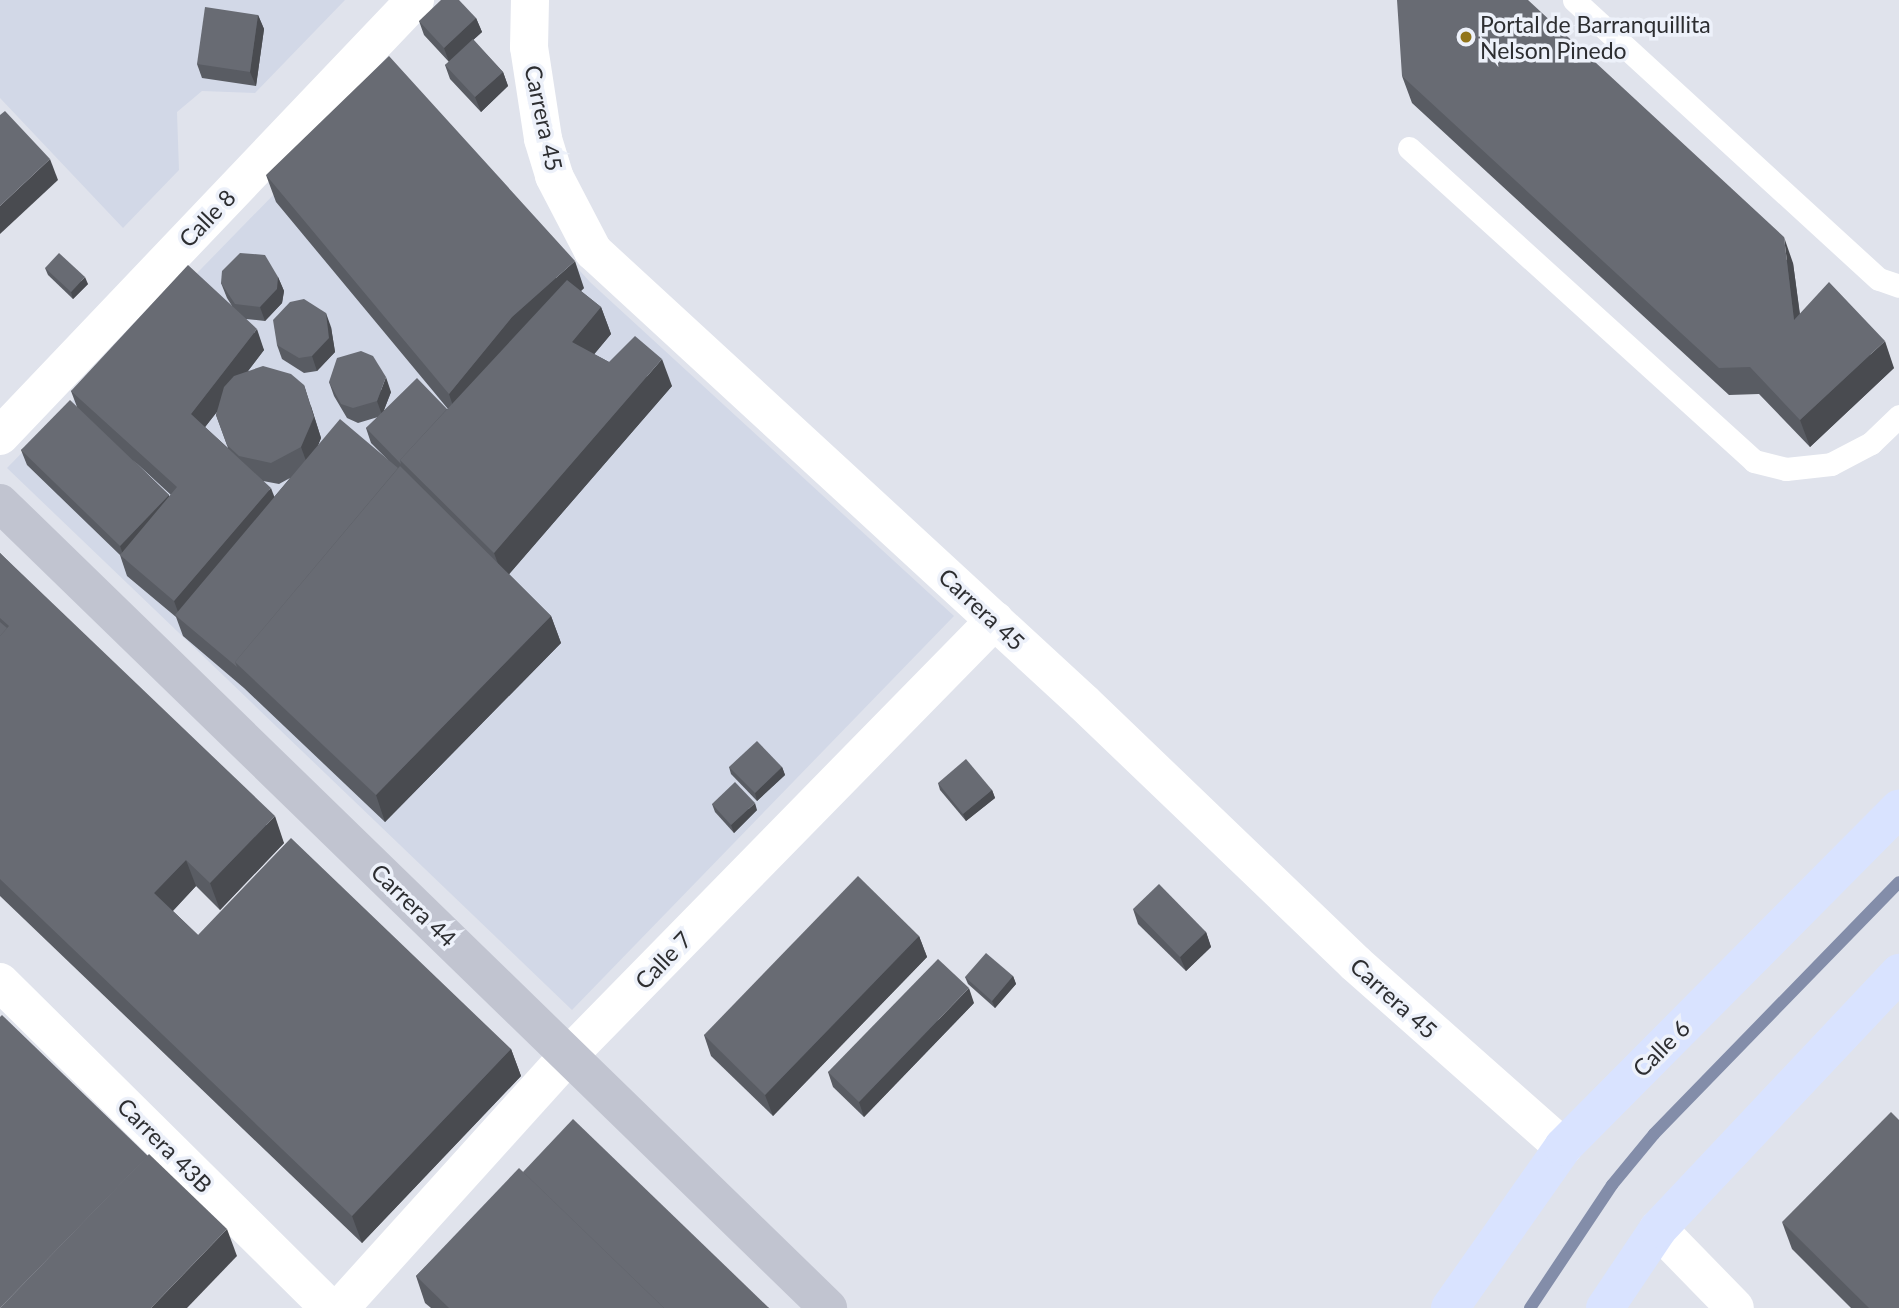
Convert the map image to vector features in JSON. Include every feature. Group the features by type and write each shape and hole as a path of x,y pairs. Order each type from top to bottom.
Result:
{"main road":[{"name":"Calle 6","path":"1450,1308 1563,1147 1899,809"},
{"path":"1605,1308 1658,1229 1899,973"}],"street":[{"name":"Calle 8","path":"0,436 415,0"},
{"name":"Carrera 45","path":"530,0 529,47 543,139 554,176 593,251 995,620 1355,964 1563,1147"},
{"name":"Carrera 44","path":"0,503 828,1308"},
{"name":"Calle 7","path":"340,1308 568,1056 995,620"},
{"name":"Carrera 43B","path":"0,982 330,1308"},
{"path":"1658,1229 1735,1308"}],"lane":[{"path":"1573,0 1879,279 1899,286"},
{"path":"1409,148 1754,461 1786,469 1831,464 1871,443 1899,416"}],"shaded area":[{"path":"0,0 345,0 255,93 202,91 177,112 179,170 123,228 0,98"},
{"path":"396,69 590,282 954,616 572,1010 7,468"}],"building":[{"path":"441,0 459,0 476,18 444,48 419,21"},
{"path":"1397,0 1528,0 1784,237 1794,320 1829,282 1885,341 1800,420 1750,367 1719,368 1402,76"},
{"path":"205,7 258,15 250,72 197,64"},
{"path":"473,39 503,72 475,97 445,65"},
{"path":"389,56 575,261 512,317 449,394 266,175"},
{"path":"5,111 50,159 0,206 0,115"},
{"path":"59,253 85,277 71,292 45,268"},
{"path":"240,253 265,255 278,277 277,289 260,307 235,304 221,283 222,271"},
{"path":"188,265 257,329 191,414 271,488 174,601 120,555 177,487 71,391"},
{"path":"567,280 601,307 572,342 609,362 635,336 662,359 494,553 400,460"},
{"path":"304,299 326,313 329,338 312,356 299,358 277,345 273,320 290,302"},
{"path":"361,351 373,356 386,377 377,401 353,408 341,404 329,382 337,358"},
{"path":"263,366 291,374 304,385 314,417 301,447 271,463 239,456 227,445 216,415 224,387 234,376"},
{"path":"417,378 447,409 400,460 401,464 366,428"},
{"path":"70,400 169,495 120,546 21,450"},
{"path":"340,419 398,468 235,662 237,667 175,615"},
{"path":"400,466 551,616 376,795 235,662"},
{"path":"0,553 275,816 210,883 186,860 154,893 198,935 291,838 511,1049 352,1216 0,879 0,636 9,626 0,618"},
{"path":"0,622 7,628 0,636"},
{"path":"757,741 782,767 755,793 729,767"},
{"path":"966,759 992,790 963,814 938,783"},
{"path":"735,782 755,803 731,825 712,804"},
{"path":"858,876 919,936 765,1095 704,1035"},
{"path":"1159,884 1206,932 1180,957 1133,909"},
{"path":"986,953 1013,976 992,1001 965,977"},
{"path":"938,959 969,988 859,1102 828,1072"},
{"path":"2,1015 148,1156 0,1308 0,1017"},
{"path":"1891,1112 1899,1120 1899,1308 1869,1308 1782,1222"},
{"path":"573,1119 769,1308 664,1308 523,1172"},
{"path":"149,1154 227,1229 151,1308 0,1308"},
{"path":"519,1168 664,1308 449,1308 416,1276"}],"waterway":[{"path":"1530,1308 1612,1185 1654,1134 1899,882"}],"place":[{"name":"Portal de Barranquillita Nelson Pinedo","path":"1466,37"}]}
